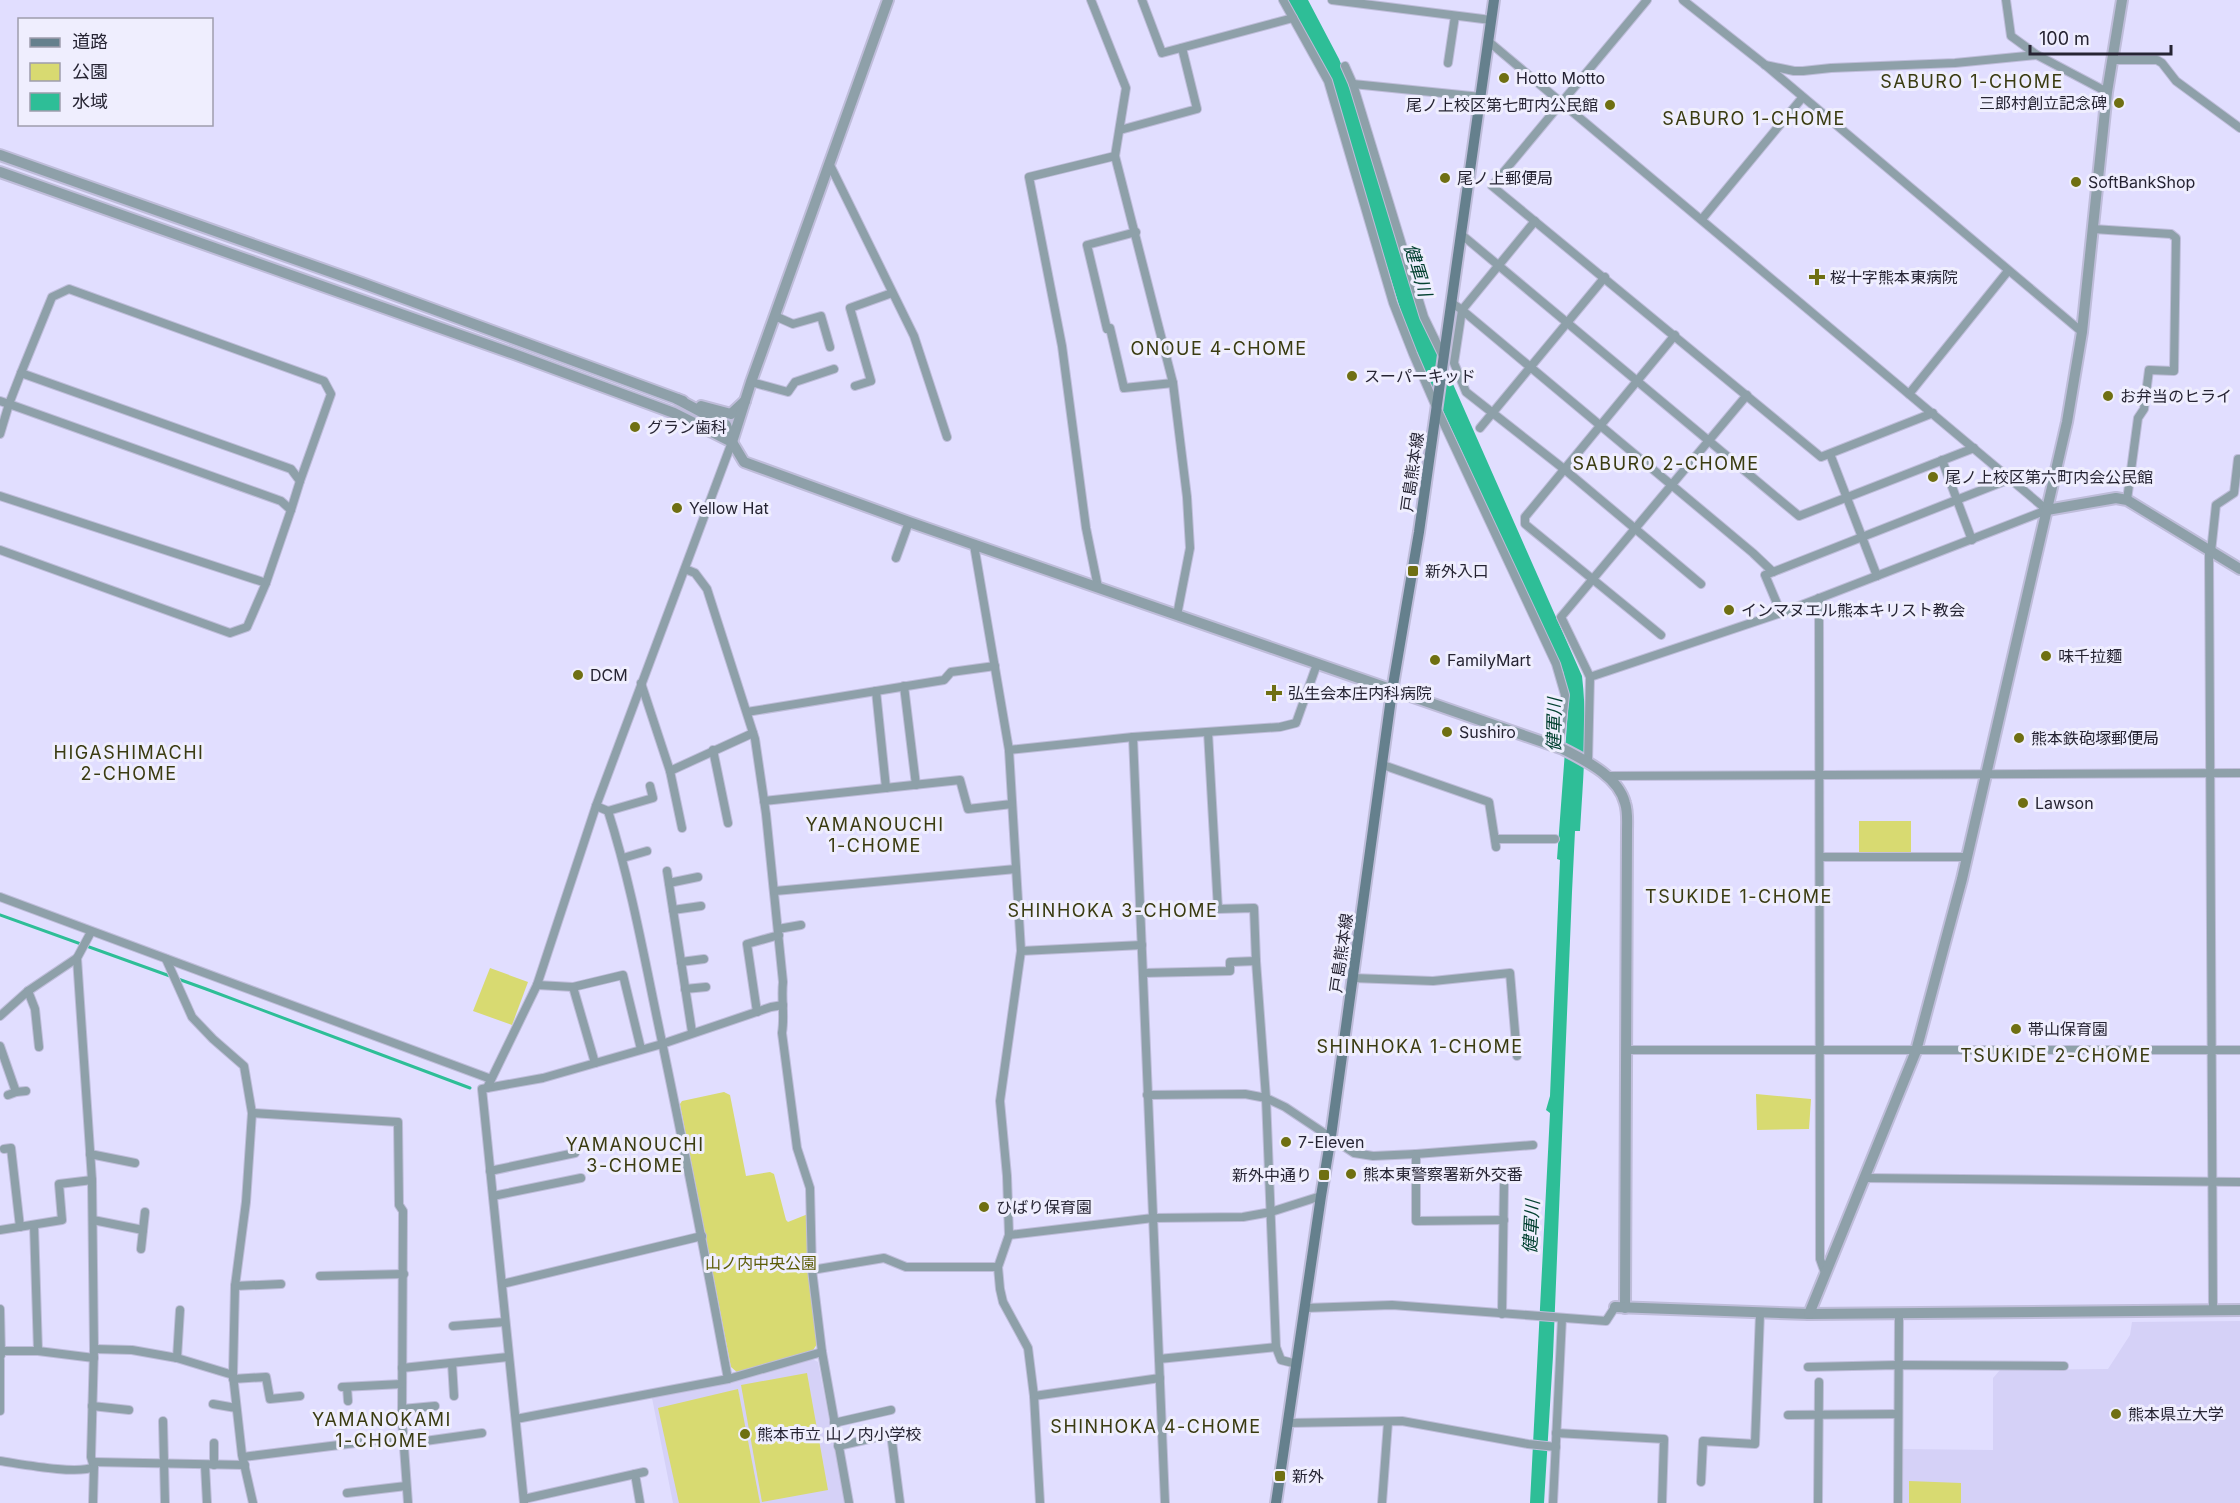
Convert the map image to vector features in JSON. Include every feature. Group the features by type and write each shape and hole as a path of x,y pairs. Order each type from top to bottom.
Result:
{"main road":[{"path":"1443,356 1494,0"},
{"name":"戸島熊本線","path":"1276,1503 1331,1136 1392,691 1419,532 1443,356"}],"street":[{"path":"487,1088 537,985 596,807 732,442 751,382 888,0"},
{"path":"1091,0 1126,88 1115,156 1173,382 1187,497 1190,548 1177,615"},
{"path":"1142,0 1162,53 1293,18"},
{"path":"1283,0 1328,81 1393,303 1436,407 1556,664 1565,695 1561,748"},
{"path":"1332,0 1491,20"},
{"path":"1647,0 1492,186 1821,457 1933,413"},
{"path":"1683,0 1764,64 2082,332"},
{"path":"2006,0 2011,36 2037,54 2107,92"},
{"path":"1809,1314 1916,1051 1967,857 2067,422 2082,332 2107,92 2122,0"},
{"path":"1448,63 1455,16"},
{"path":"1488,41 2047,510"},
{"path":"1120,130 1197,109 1182,48"},
{"path":"1764,64 1803,71 1955,63 2037,54"},
{"path":"2112,60 2157,60 2163,63 2176,81 2240,128"},
{"path":"1345,66 1353,84 1424,317 1443,356"},
{"path":"1353,84 1480,98"},
{"path":"1702,219 1802,98"},
{"path":"0,155 362,283 677,399 731,414 745,401"},
{"path":"1098,587 1086,528 1062,346 1029,177 1115,156"},
{"path":"830,165 914,336 947,437"},
{"path":"0,172 610,389 675,413 732,442"},
{"path":"1535,220 1462,310 1454,363 1466,392 1701,584"},
{"path":"2093,229 2171,234 2175,238 2174,371 2149,370 2144,409 2138,418 2127,500"},
{"path":"1136,232 1087,245 1124,388 1173,382"},
{"path":"1462,235 1799,516 1974,448"},
{"path":"1909,393 2008,271"},
{"path":"1480,428 1605,277"},
{"path":"0,434 9,404 52,297 69,290 324,381 331,394 266,584 247,627 230,633 0,550"},
{"path":"855,386 871,381 850,309 892,293"},
{"path":"1452,303 1773,572"},
{"path":"775,316 794,324 821,316 831,346"},
{"path":"1661,635 1525,524 1525,517 1675,335"},
{"path":"751,382 788,392 795,382 834,369"},
{"path":"21,373 291,469 300,481"},
{"path":"1587,762 1590,677 1562,617 1747,395"},
{"path":"677,399 726,425 732,442 744,462 974,545 1561,748 1587,762 1618,787 1626,806 1626,1050 1620,1308 1606,1322 1392,1305 1305,1308"},
{"path":"0,401 281,501 291,510"},
{"path":"1830,454 1877,576"},
{"path":"2213,1310 2210,551 2216,506 2234,494 2238,459 2240,459"},
{"path":"1942,460 1971,540"},
{"path":"1781,614 1765,575 2010,479"},
{"path":"0,496 266,584"},
{"path":"1590,677 1781,614 2047,510 2116,498 2127,500 2240,569"},
{"path":"896,558 909,522"},
{"path":"974,545 1009,750 1022,951 1000,1101 1009,1235 998,1267 1003,1302 1028,1348 1034,1396 1040,1503"},
{"path":"685,569 695,573 707,589 753,733 775,891 785,1017 782,1033 797,1148 810,1188 812,1270 822,1352 849,1503"},
{"path":"1819,598 1820,1259 1825,1273"},
{"path":"1009,750 1133,736 1280,727 1296,723 1317,664"},
{"path":"747,712 944,680 951,672 995,666"},
{"path":"641,682 670,771 682,828"},
{"path":"904,686 916,785"},
{"path":"876,691 886,788"},
{"path":"1208,732 1218,909 1254,908 1266,1098 1276,1347 1281,1360 1298,1364"},
{"path":"670,771 753,733"},
{"path":"1133,736 1165,1503"},
{"path":"713,750 728,823"},
{"path":"1383,765 1490,802 1495,843 1555,839"},
{"path":"1606,776 2240,773"},
{"path":"764,801 960,780 968,809 1012,804"},
{"path":"596,807 608,811 652,798 650,786"},
{"path":"608,811 623,858 702,1236 728,1379"},
{"path":"623,858 646,851"},
{"path":"1820,856 1967,857"},
{"path":"775,891 1017,869"},
{"path":"667,871 692,1032"},
{"path":"669,883 698,877"},
{"path":"0,897 491,1079"},
{"path":"673,910 701,906"},
{"path":"757,1012 747,944 801,925"},
{"path":"0,1016 28,991 77,958 91,932"},
{"path":"1022,951 1142,945"},
{"path":"77,958 92,1180 94,1354 91,1456 94,1465 93,1503"},
{"path":"166,959 192,1017 244,1066 252,1113 246,1202 235,1286 233,1377 244,1461 253,1503"},
{"path":"681,962 704,959"},
{"path":"1143,973 1230,971 1230,962 1256,961"},
{"path":"1352,978 1433,981 1510,973 1518,1056"},
{"path":"537,985 573,987 623,975 641,1049"},
{"path":"573,987 595,1062"},
{"path":"685,989 706,987"},
{"path":"28,991 35,1010 39,1047"},
{"path":"644,1472 524,1501 482,1089 543,1078 662,1044 692,1032 783,1005"},
{"path":"0,1046 12,1094 27,1091"},
{"path":"1626,1050 2240,1050"},
{"path":"1147,1095 1245,1094 1266,1098 1354,1152 1373,1156 1533,1145"},
{"path":"252,1113 398,1122 399,1205 403,1211 404,1274 402,1409 408,1503"},
{"path":"4,1149 12,1148 20,1227"},
{"path":"490,1171 575,1153"},
{"path":"90,1154 135,1163"},
{"path":"1416,1154 1416,1221 1504,1220"},
{"path":"493,1196 580,1178"},
{"path":"1864,1178 2240,1182"},
{"path":"0,1230 62,1220 59,1184 92,1180"},
{"path":"1502,1314 1504,1185"},
{"path":"1009,1235 1153,1218 1243,1217 1270,1212 1321,1196"},
{"path":"141,1249 145,1212"},
{"path":"93,1220 144,1230"},
{"path":"34,1225 39,1351"},
{"path":"502,1284 702,1236"},
{"path":"812,1270 884,1258 906,1267 998,1267"},
{"path":"320,1276 404,1274"},
{"path":"235,1286 281,1284"},
{"path":"1620,1308 1809,1314 2240,1310"},
{"path":"0,1309 0,1411"},
{"path":"177,1358 180,1310"},
{"path":"1701,1482 1703,1441 1755,1444 1760,1313"},
{"path":"1898,1503 1899,1313"},
{"path":"1553,1503 1561,1318"},
{"path":"453,1326 505,1322"},
{"path":"1159,1359 1276,1347"},
{"path":"1,1357 39,1351 94,1354 132,1350 177,1358 233,1377 266,1377 270,1399 300,1396"},
{"path":"516,1419 728,1379 822,1352"},
{"path":"402,1368 508,1357"},
{"path":"452,1363 454,1396"},
{"path":"1808,1368 1897,1365 2064,1366"},
{"path":"1034,1396 1160,1378"},
{"path":"1818,1503 1819,1382"},
{"path":"348,1401 344,1387 402,1384"},
{"path":"213,1404 236,1408"},
{"path":"93,1406 129,1410"},
{"path":"402,1409 435,1407"},
{"path":"834,1423 891,1410"},
{"path":"1788,1415 1898,1414"},
{"path":"163,1421 165,1503"},
{"path":"1288,1424 1402,1421 1554,1447"},
{"path":"1382,1503 1388,1422"},
{"path":"0,1461 88,1470 94,1465 210,1465 404,1440 482,1433"},
{"path":"1556,1433 1664,1439 1662,1503"},
{"path":"838,1446 891,1434 900,1503"},
{"path":"207,1503 214,1443"},
{"path":"635,1474 640,1503"},
{"path":"347,1493 406,1486"}],"shaded area":[{"name":"熊本県立大学","path":"2240,1321 2240,1503 1902,1503 1902,1449 1993,1450 1993,1378 2000,1370 2108,1369 2130,1335 2132,1322"},
{"name":"熊本市立 山ノ内小学校","path":"812,1359 818,1362 845,1503 673,1503 652,1398"}],"green space":[{"path":"1859,821 1911,821 1911,853 1859,853"},
{"path":"490,968 528,982 512,1025 473,1011"},
{"name":"山ノ内中央公園","path":"724,1092 730,1095 746,1176 770,1172 774,1174 788,1222 808,1214 817,1344 812,1352 738,1373 731,1367 680,1104 682,1101"},
{"path":"1756,1094 1811,1099 1809,1129 1757,1130"},
{"path":"807,1373 828,1490 762,1502 741,1385"},
{"path":"738,1389 760,1503 679,1503 658,1408"},
{"path":"1909,1481 1961,1483 1961,1503 1909,1503"}],"water":[{"path":"1287,0 1308,0 1339,59 1349,83 1419,315 1453,384 1582,676 1585,714 1584,773 1580,831 1575,831 1553,1356 1544,1503 1530,1503 1550,1113 1546,1110 1550,1096 1560,860 1557,859 1569,697 1563,671 1409,337 1327,75"}],"waterway":[{"path":"0,915 470,1088"}],"place":[{"name":"Hotto Motto","path":"1504,78"},
{"name":"三郎村創立記念碑","path":"2119,103"},
{"name":"尾ノ上校区第七町内公民館","path":"1610,105"},
{"name":"尾ノ上郵便局","path":"1445,178"},
{"name":"SoftBankShop","path":"2076,182"},
{"name":"桜十字熊本東病院","path":"1817,277"},
{"name":"スーパーキッド","path":"1352,376"},
{"name":"お弁当のヒライ","path":"2108,396"},
{"name":"グラン歯科","path":"635,427"},
{"name":"尾ノ上校区第六町内会公民館","path":"1933,477"},
{"name":"Yellow Hat","path":"677,508"},
{"name":"新外入口","path":"1413,571"},
{"name":"インマヌエル熊本キリスト教会","path":"1729,610"},
{"name":"味千拉麵","path":"2046,656"},
{"name":"FamilyMart","path":"1435,660"},
{"name":"DCM","path":"578,675"},
{"name":"弘生会本庄内科病院","path":"1274,693"},
{"name":"Sushiro","path":"1447,732"},
{"name":"熊本鉄砲塚郵便局","path":"2019,738"},
{"name":"Lawson","path":"2023,803"},
{"name":"帯山保育園","path":"2016,1029"},
{"name":"7-Eleven","path":"1286,1142"},
{"name":"熊本東警察署新外交番","path":"1351,1174"},
{"name":"新外中通り","path":"1324,1175"},
{"name":"ひばり保育園","path":"984,1207"},
{"name":"熊本県立大学","path":"2116,1414"},
{"name":"熊本市立 山ノ内小学校","path":"745,1434"},
{"name":"新外","path":"1280,1476"}],"district":[{"name":"SABURO 1-CHOME","path":"1972,81"},
{"name":"SABURO 1-CHOME","path":"1754,118"},
{"name":"ONOUE 4-CHOME","path":"1219,348"},
{"name":"SABURO 2-CHOME","path":"1666,463"},
{"name":"HIGASHIMACHI 2-CHOME","path":"129,762"},
{"name":"YAMANOUCHI 1-CHOME","path":"875,834"},
{"name":"TSUKIDE 1-CHOME","path":"1739,896"},
{"name":"SHINHOKA 3-CHOME","path":"1113,910"},
{"name":"SHINHOKA 1-CHOME","path":"1420,1046"},
{"name":"TSUKIDE 2-CHOME","path":"2056,1055"},
{"name":"YAMANOUCHI 3-CHOME","path":"635,1154"},
{"name":"SHINHOKA 4-CHOME","path":"1156,1426"},
{"name":"YAMANOKAMI 1-CHOME","path":"382,1429"}],"water label":[{"name":"健軍川","path":"1418,270"},
{"name":"健軍川","path":"1554,725"},
{"name":"健軍川","path":"1531,1227"}]}
